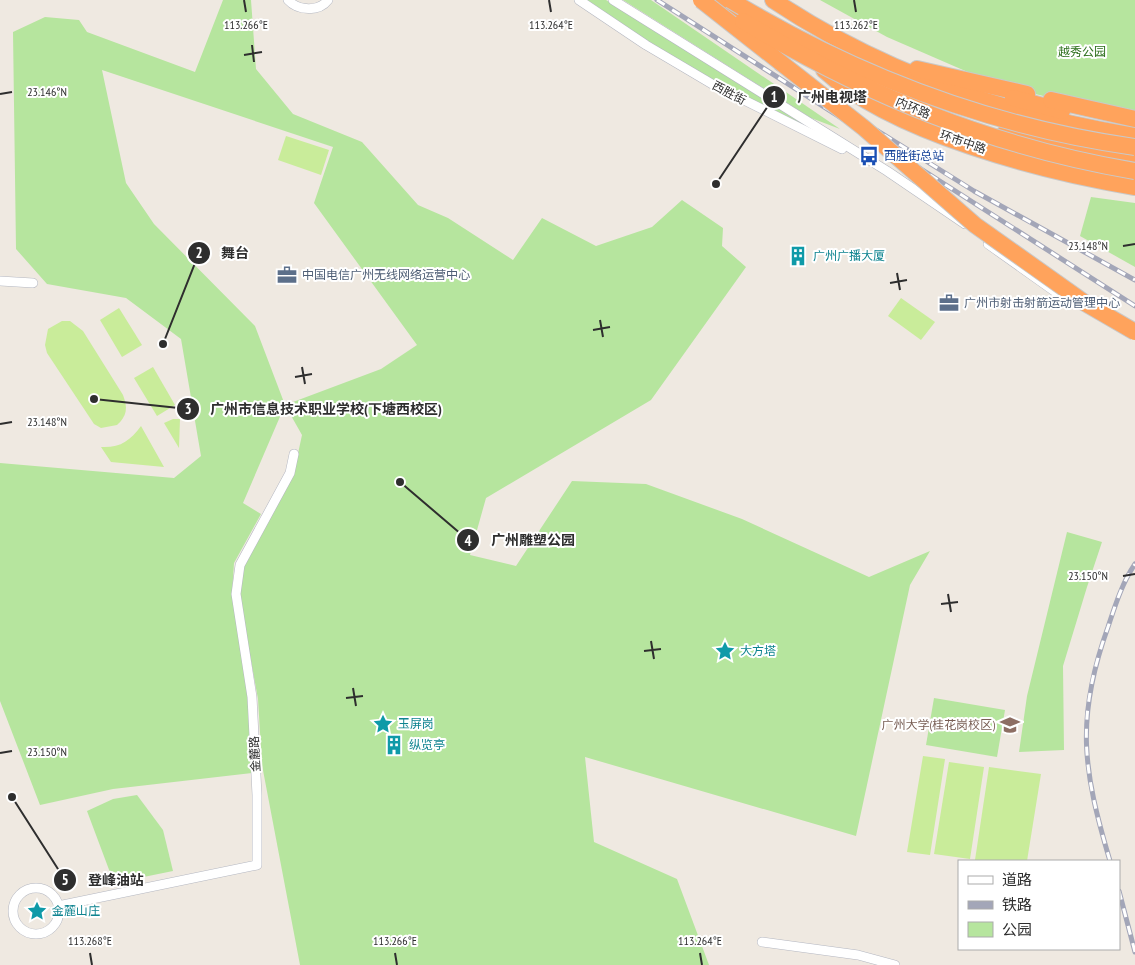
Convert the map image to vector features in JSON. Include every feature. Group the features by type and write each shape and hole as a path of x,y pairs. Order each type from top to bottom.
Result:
{"highway":[{"path":"701,0 864,128 976,225 1085,302 1135,332"},
{"name":"内环路","path":"709,0 783,46 838,75 938,119 1044,152 1135,171"},
{"path":"715,0 734,3 789,53 862,98"},
{"path":"773,0 824,32 874,58 934,84 986,102 1037,116 1135,136"},
{"name":"内环路","path":"734,3 840,60 937,100 1071,137 1135,147"},
{"name":"环市中路","path":"734,3 795,37 818,65 862,98 925,128 986,150 1049,169 1135,187"},
{"path":"795,37 856,75 933,110 1012,134 1135,160"},
{"path":"874,58 912,72 1135,128"},
{"path":"874,58 1135,119"}],"street":[{"path":"288,0 300,8 311,9 325,4 328,0"},
{"name":"西胜街","path":"580,0 646,45 712,84 887,171"},
{"name":"西胜街","path":"613,0 887,171 966,225 1057,293"},
{"path":"0,281 33,283"},
{"name":"金麓路","path":"58,906 257,866 257,795 252,697 236,594 240,565 290,472 294,454"},
{"path":"29,890 44,890 55,899 58,906 57,920 47,931 40,934 25,931 15,920 14,906 17,898 29,890"},
{"path":"762,942 858,955 895,965"}],"green space":[{"path":"223,0 251,0 256,69 293,114 362,142 418,205 448,218 513,260 542,218 596,246 652,227 682,200 723,228 722,246 746,267 651,400 486,498 470,555 516,566 572,481 646,484 742,519 869,577 930,551 910,585 856,836 585,757 594,842 677,879 709,965 300,965 262,765 258,699 239,595 242,566 294,472 302,435 285,405 243,503 261,514 234,563 232,594 249,698 252,773 113,789 40,805 0,701 0,463 174,478 201,456 181,339 126,298 47,284 16,249 13,32 45,17 79,20 87,32 195,72","holes":["102,70 333,147 314,203 417,345 381,369 285,405 255,326 154,224 126,183"]},
{"path":"586,0 606,0 807,126 802,127 691,67 638,35"},
{"path":"623,0 651,0 840,129 811,118"},
{"name":"越秀公园","path":"820,0 1135,0 1135,117 1090,108 993,83 887,37"},
{"path":"286,136 329,150 321,175 278,160"},
{"path":"1091,197 1135,203 1135,267 1080,236"},
{"path":"901,298 935,322 921,340 888,316"},
{"path":"119,308 142,345 122,357 100,320"},
{"path":"62,321 70,321 83,331 123,395 126,412 117,425 101,428 94,424 47,353 45,345 48,329"},
{"path":"153,367 175,405 157,416 134,378"},
{"path":"173,419 180,419 179,448 164,423"},
{"path":"141,426 164,467 111,462 101,447 119,445 129,440"},
{"path":"1067,532 1102,542 1063,666 1064,750 1019,752 1027,696"},
{"path":"934,698 1005,710 997,757 926,745"},
{"path":"923,756 945,759 930,855 907,852"},
{"path":"949,762 984,767 970,859 934,854"},
{"path":"989,767 1041,774 1027,860 975,860"},
{"path":"137,795 163,830 173,871 114,883 87,811 113,799"}],"railway":[{"path":"657,0 1135,306"},
{"path":"777,68 974,191 1135,280"},
{"path":"1110,860 1089,771 1086,744 1087,717 1098,660 1119,595 1135,564"},
{"path":"1120,895 1135,952"}],"place":[{"name":"西胜街总站","path":"869,156"},
{"name":"广州电视塔","path":"716,184"},
{"name":"广州广播大厦","path":"798,256"},
{"name":"中国电信广州无线网络运营中心","path":"287,275"},
{"name":"广州市射击射箭运动管理中心","path":"949,303"},
{"name":"舞台","path":"163,344"},
{"name":"广州市信息技术职业学校(下塘西校区)","path":"94,399"},
{"name":"广州雕塑公园","path":"400,482"},
{"name":"大方塔","path":"725,651"},
{"name":"玉屏岗","path":"383,724"},
{"name":"广州大学(桂花岗校区)","path":"1010,725"},
{"name":"纵览亭","path":"394,745"},
{"name":"登峰油站","path":"12,797"},
{"name":"金麓山庄","path":"37,911"}]}
